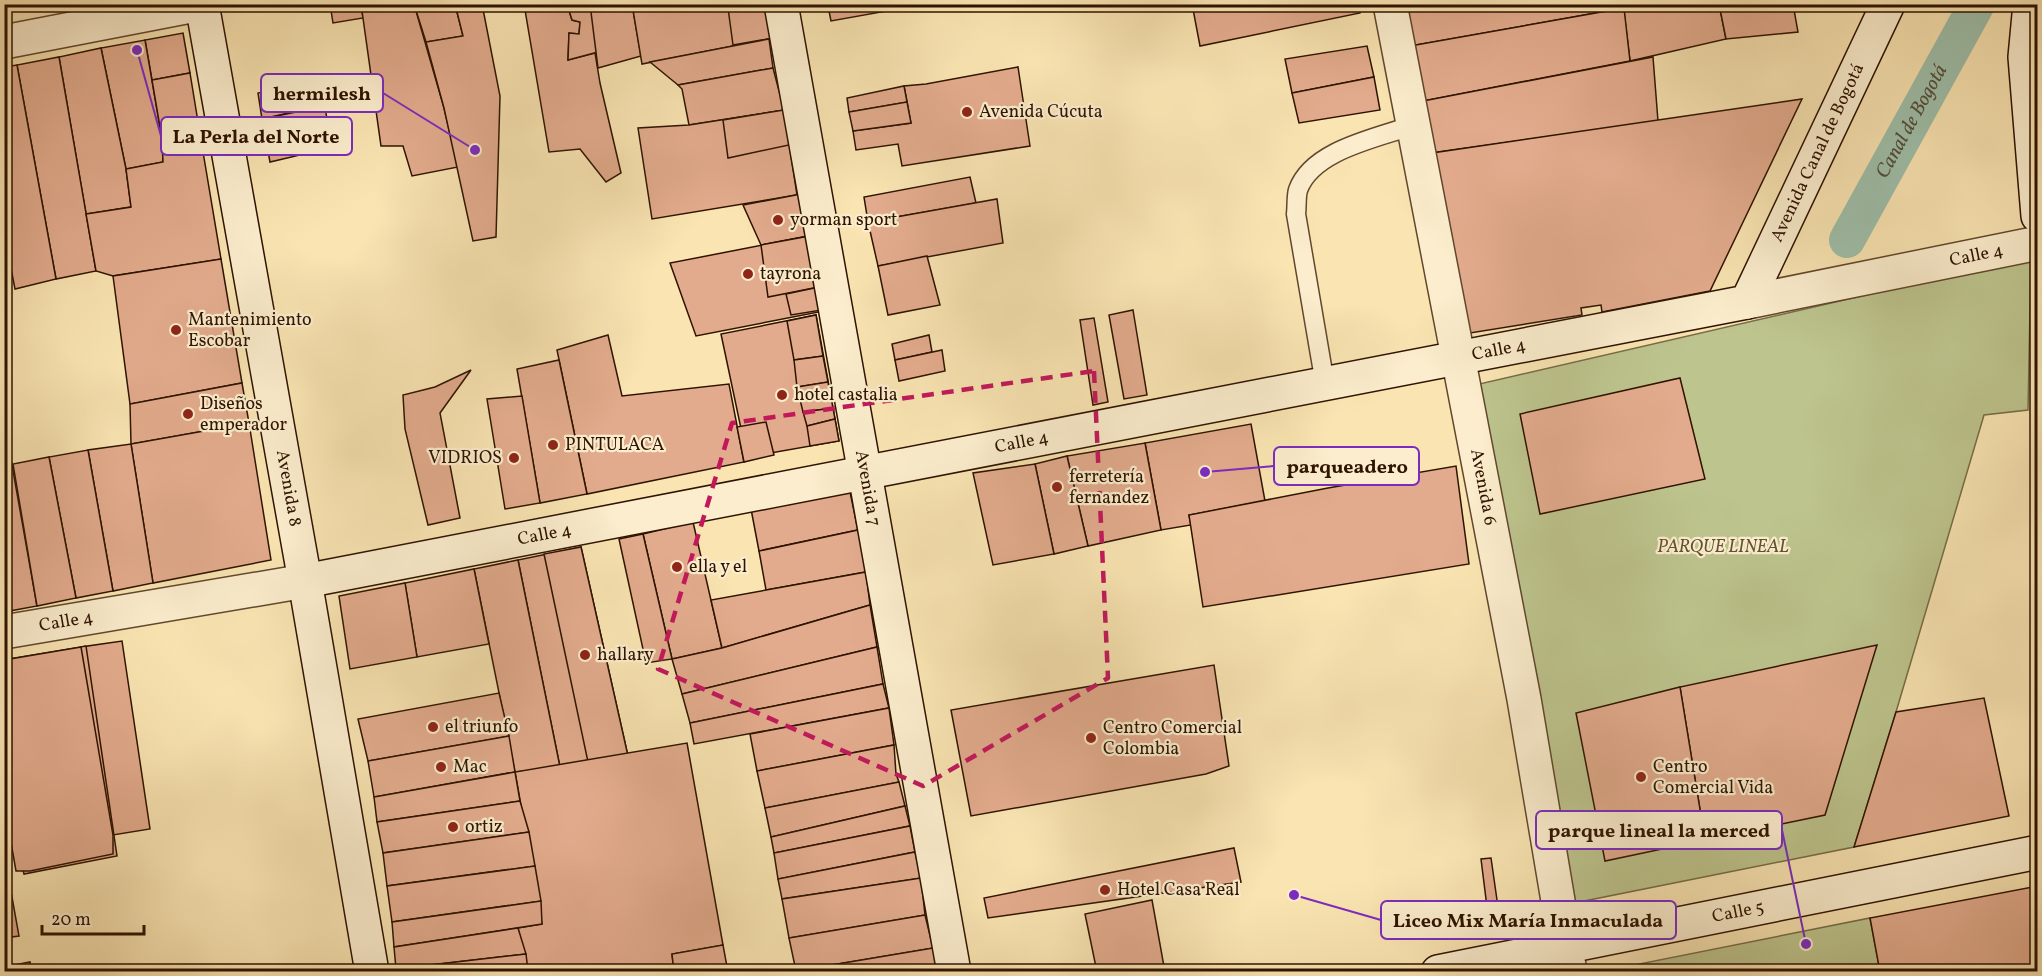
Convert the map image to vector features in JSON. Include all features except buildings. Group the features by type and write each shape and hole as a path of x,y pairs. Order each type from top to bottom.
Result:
{"main road":[{"path":"4,42 201,4"},
{"name":"Avenida 8","path":"201,4 305,581 372,972"},
{"name":"Avenida 7","path":"781,4 954,972"},
{"name":"Avenida 6","path":"1390,4 1524,699 1568,958"},
{"name":"Avenida Canal de Bogotá","path":"1747,302 1888,4"},
{"path":"2030,5 2025,57 2037,216"},
{"name":"Calle 4","path":"4,632 305,581 1747,302 2037,243"},
{"name":"Calle 5","path":"1438,972 1568,958 2037,852"}],"lane":[{"path":"1324,384 1296,214 1298,191 1309,171 1333,153 1414,125"}],"highlighted area":[{"path":"1094,371 1108,678 923,786 658,669 732,423"}],"green space":[{"name":"PARQUE LINEAL","path":"2031,257 2028,410 1984,415 1854,847 1574,903 1475,385"},
{"path":"1870,918 1880,971 1604,972 1604,971"}],"waterway":[{"name":"Canal de Bogotá","path":"1847,240 1977,4"}],"place":[{"name":"La Perla del Norte","path":"137,50"},
{"name":"Avenida Cúcuta","path":"967,112"},
{"name":"hermilesh","path":"475,150"},
{"name":"yorman sport","path":"778,220"},
{"name":"tayrona","path":"748,274"},
{"name":"Mantenimiento Escobar","path":"176,330"},
{"name":"hotel castalia","path":"782,395"},
{"name":"Diseños emperador","path":"188,414"},
{"name":"PINTULACA","path":"553,445"},
{"name":"VIDRIOS","path":"514,458"},
{"name":"parqueadero","path":"1205,472"},
{"name":"ferretería fernandez","path":"1057,487"},
{"name":"ella y el","path":"677,567"},
{"name":"hallary","path":"585,655"},
{"name":"el triunfo","path":"433,727"},
{"name":"Centro Comercial Colombia","path":"1091,738"},
{"name":"Mac","path":"441,767"},
{"name":"Centro Comercial Vida","path":"1641,777"},
{"name":"ortiz","path":"453,827"},
{"name":"Hotel Casa Real","path":"1105,890"},
{"name":"Liceo Mix María Inmaculada","path":"1294,895"},
{"name":"parque lineal la merced","path":"1806,944"}]}
